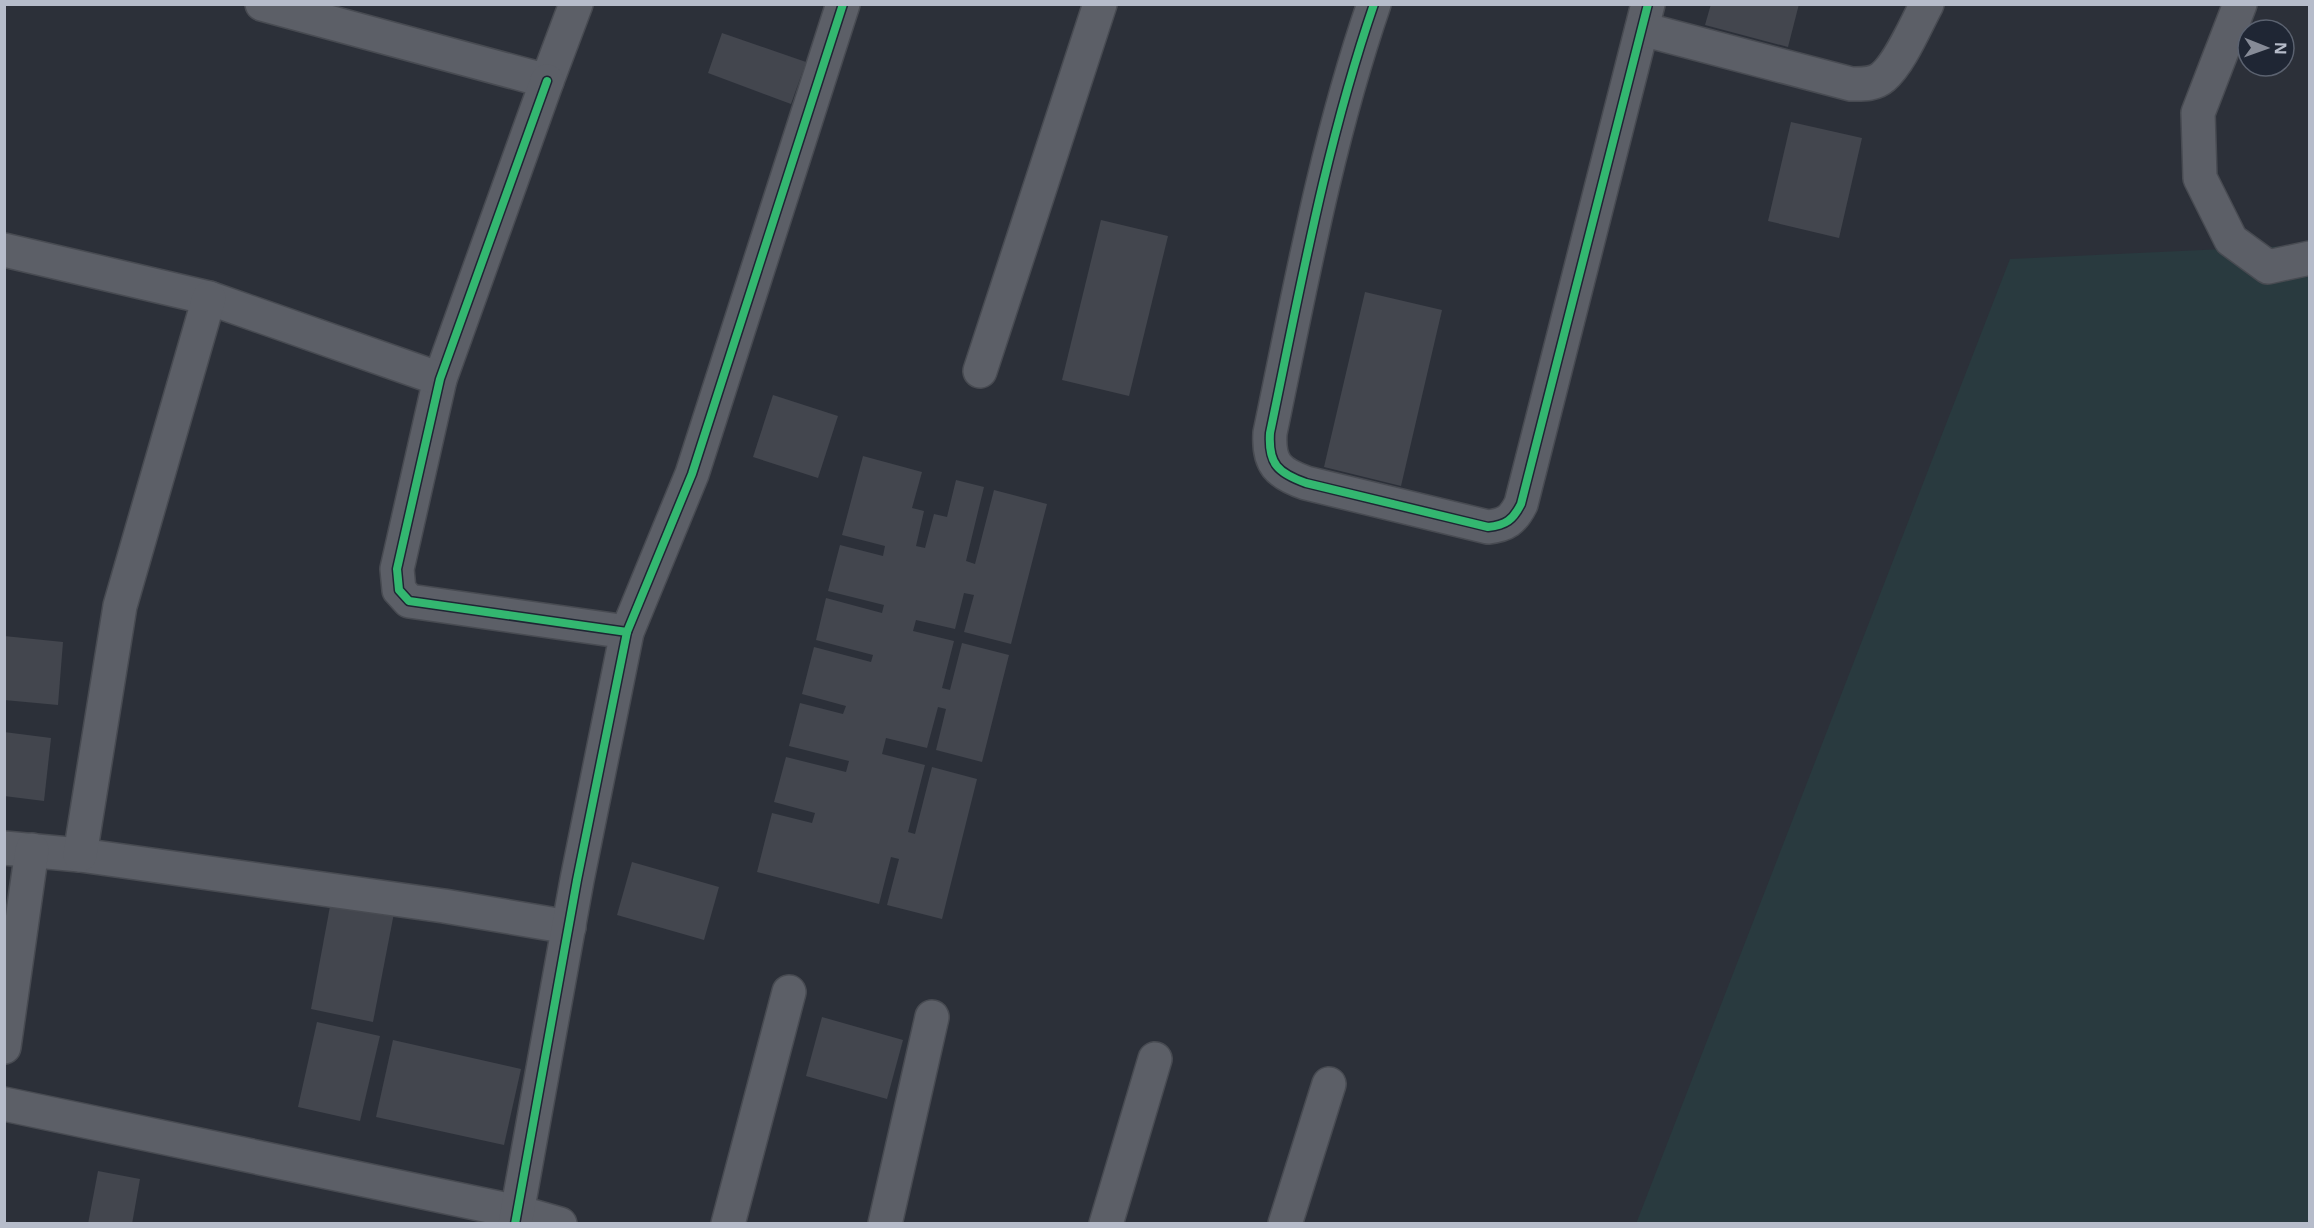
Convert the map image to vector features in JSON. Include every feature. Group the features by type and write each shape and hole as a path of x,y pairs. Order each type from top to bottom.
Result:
{"street":[{"path":"576,4 440,379 397,568 399,590 409,601 627,632"},
{"path":"516,1218 569,927 627,632 692,474 843,4"},
{"path":"980,371 1100,4"},
{"path":"1374,4 1354,62 1328,157 1270,433 1269,448 1274,464 1288,476 1306,483 1488,528 1504,525 1515,517 1521,504 1645,17 1851,84 1870,83 1882,78 1893,65 1927,4"},
{"path":"2240,4 2198,113 2200,178 2231,240 2240,247 2268,267 2310,258"},
{"path":"266,5 547,81"},
{"path":"4,250 209,298 440,379"},
{"path":"80,855 120,606 209,298"},
{"path":"4,1047 18,849 80,855 444,906 569,927"},
{"path":"728,1224 789,992"},
{"path":"885,1224 932,1017"},
{"path":"1106,1224 1155,1059"},
{"path":"1285,1224 1329,1084"},
{"path":"4,1104 516,1218 560,1224"}],"shaded area":[{"path":"2309,245 2309,1223 1636,1224 2010,259"}],"building":[{"path":"1711,4 1799,4 1788,47 1705,25"},
{"path":"722,33 806,62 791,104 708,73"},
{"path":"1791,122 1862,138 1839,238 1768,221"},
{"path":"1101,220 1168,236 1129,396 1062,380"},
{"path":"1365,292 1442,310 1401,486 1324,467"},
{"path":"773,395 838,416 818,478 753,457"},
{"path":"863,456 922,472 912,508 924,511 916,546 925,548 934,514 947,517 956,480 984,487 966,561 975,564 994,490 1047,504 1011,644 964,632 974,595 964,593 955,629 916,620 913,631 954,641 942,688 950,690 962,643 1009,655 982,762 936,750 946,709 938,707 927,748 886,738 882,754 925,765 908,832 915,834 932,767 977,779 942,919 887,905 899,859 891,857 879,904 757,872 772,813 812,823 815,813 774,802 786,757 846,772 849,761 789,746 800,703 843,714 846,706 802,694 814,647 871,662 873,655 816,640 826,598 882,613 884,605 828,591 840,545 883,556 885,546 842,535"},
{"path":"4,636 63,642 58,705 4,700"},
{"path":"4,732 51,738 44,801 4,796"},
{"path":"632,862 719,887 704,940 617,915"},
{"path":"331,901 394,913 373,1022 311,1009"},
{"path":"822,1017 903,1040 887,1099 806,1076"},
{"path":"317,1022 380,1036 360,1121 298,1107"},
{"path":"393,1040 521,1069 504,1145 376,1117"},
{"path":"98,1171 140,1179 132,1224 88,1224"}],"cycle path":[{"path":"515,1224 577,880 627,632 692,474 843,4"},
{"path":"1374,4 1342,110 1315,217 1270,433 1271,452 1273,460 1282,471 1306,483 1488,527 1508,521 1521,504 1648,4"},
{"path":"547,81 440,379 397,569 399,590 409,601 627,632"}]}
